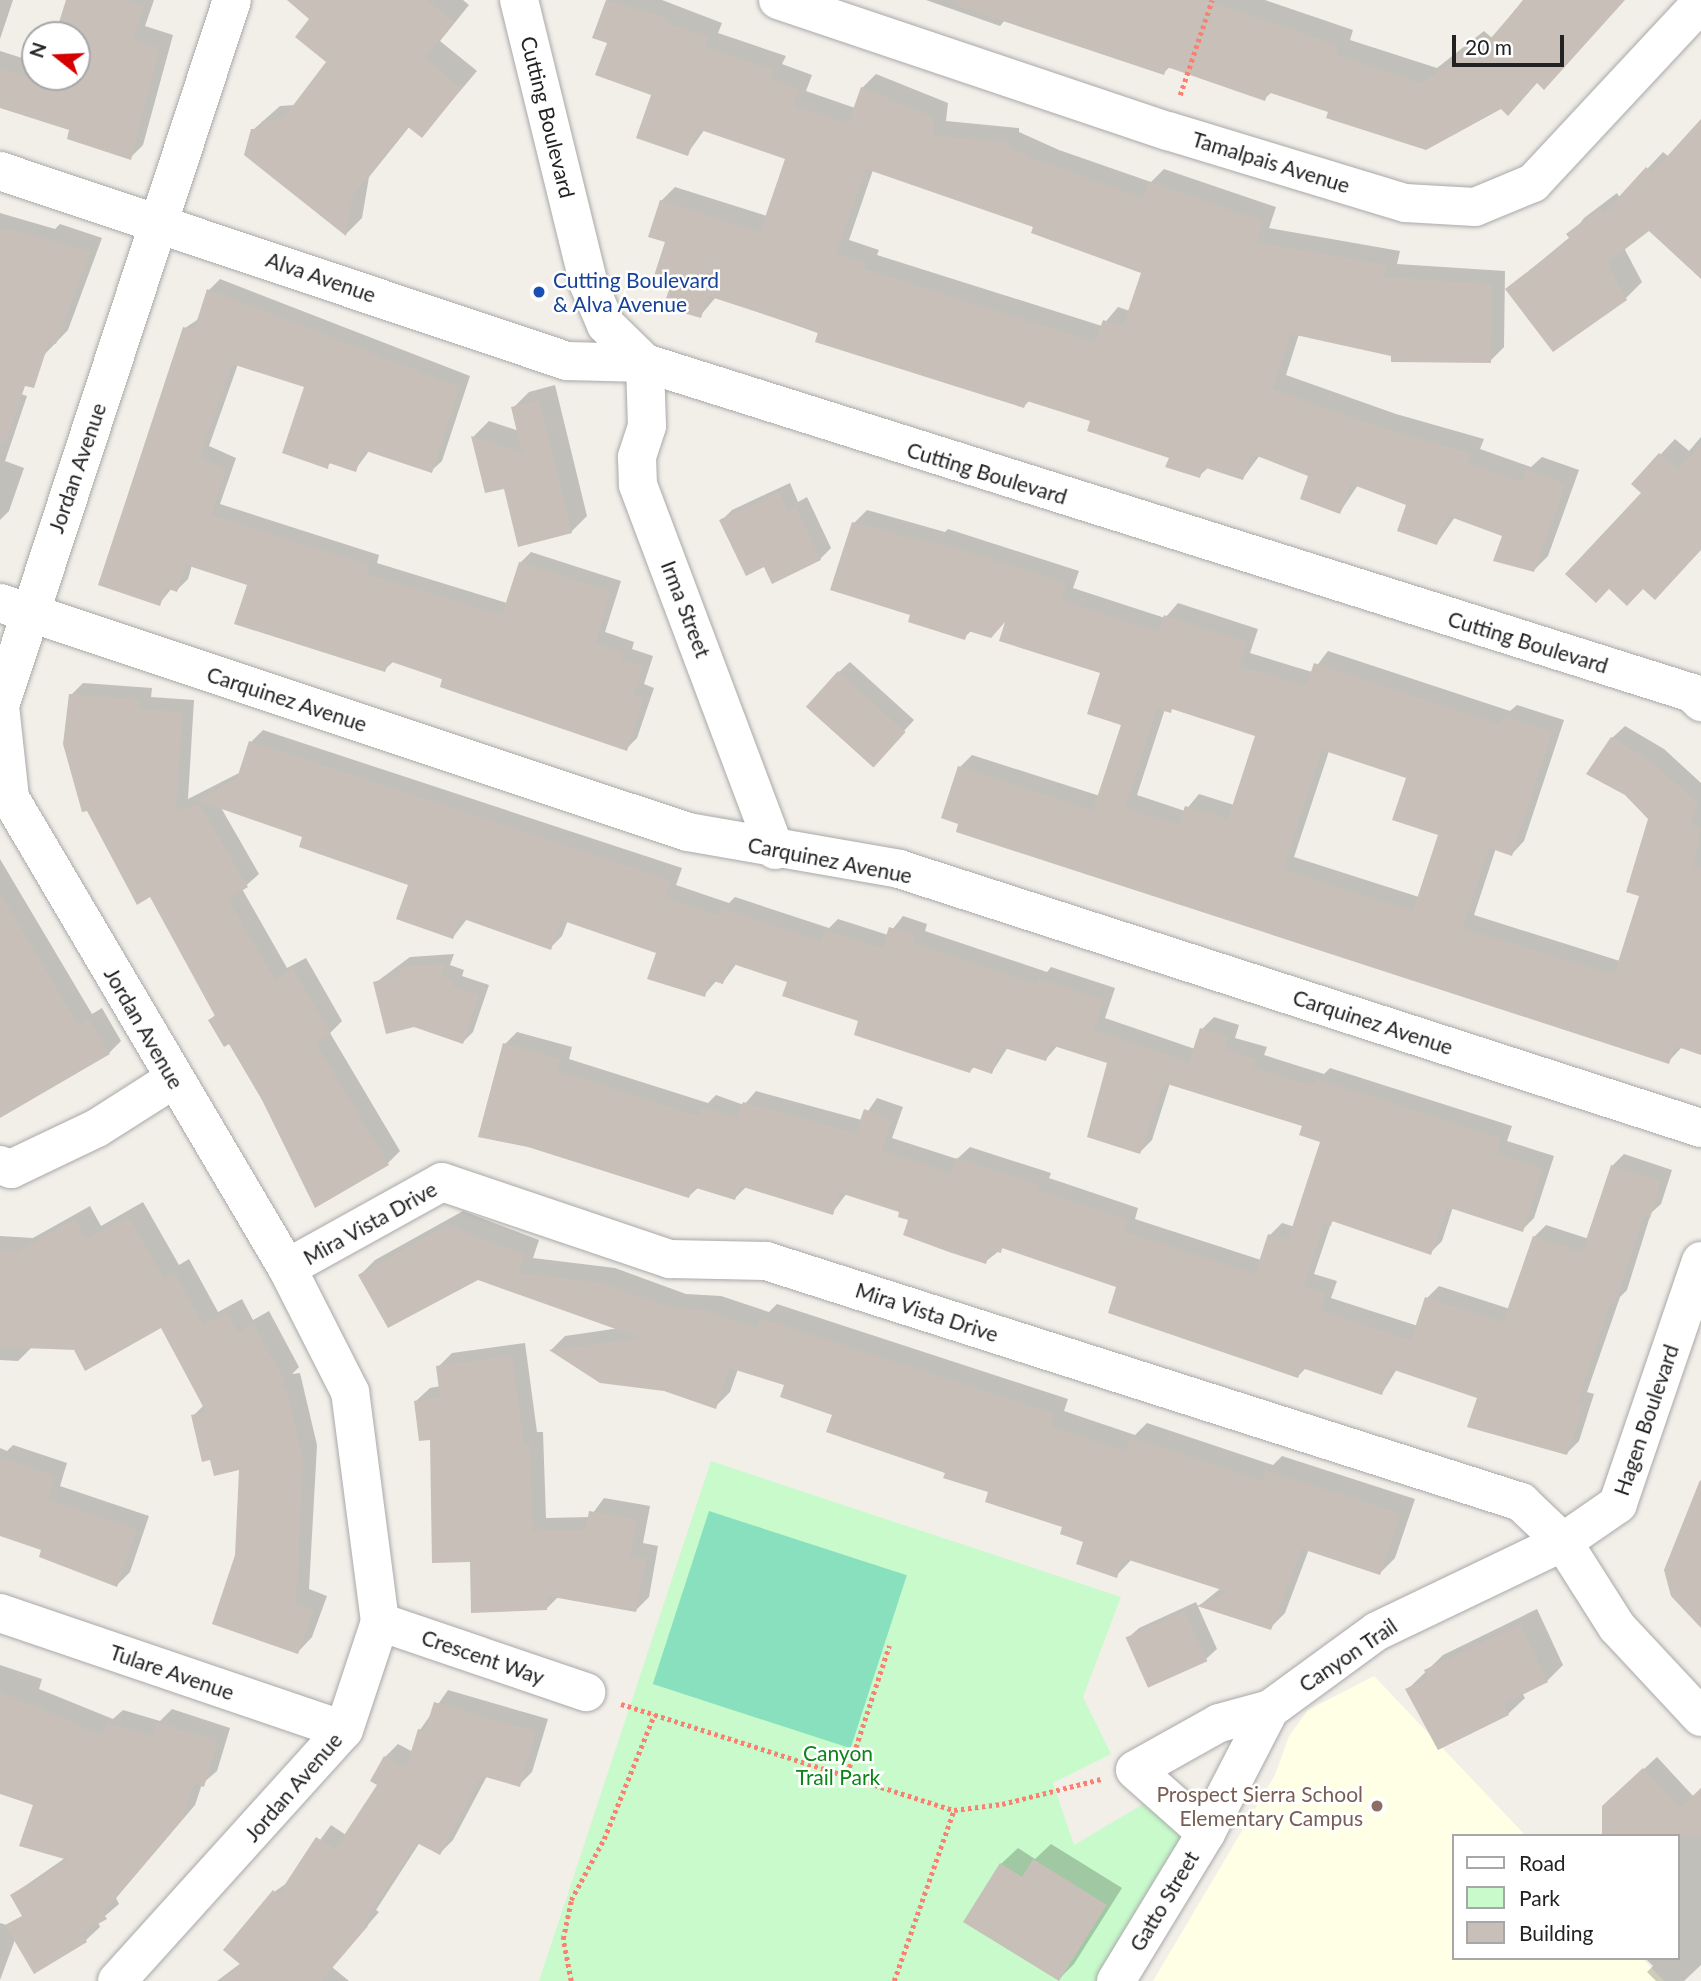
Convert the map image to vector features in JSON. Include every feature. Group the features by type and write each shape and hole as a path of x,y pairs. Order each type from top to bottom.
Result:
{"street":[{"name":"Jordan Avenue","path":"117,1981 344,1730 380,1622 349,1392 288,1268 10,798 0,706 14,608 160,223 232,0"},
{"name":"Cutting Boulevard","path":"519,0 589,285 606,325 645,363 1698,689"},
{"name":"Tamalpais Avenue","path":"778,0 1168,131 1405,203 1475,207 1533,183 1701,3"},
{"name":"Alva Avenue","path":"0,171 567,361 645,363"},
{"name":"Irma Street","path":"645,363 647,426 637,457 638,485 775,850"},
{"name":"Carquinez Avenue","path":"14,608 688,832 775,850 899,869 1701,1128"},
{"path":"0,1165 11,1169 97,1128 174,1079"},
{"name":"Mira Vista Drive","path":"288,1268 442,1182 670,1259 766,1261 1482,1489 1521,1502 1563,1542"},
{"name":"Hagen Boulevard","path":"1563,1542 1618,1504 1701,1262"},
{"path":"1563,1542 1617,1627 1701,1717"},
{"name":"Canyon Trail","path":"1135,1770 1219,1723 1270,1709 1377,1631 1563,1542"},
{"name":"Tulare Avenue","path":"0,1613 344,1730"},
{"name":"Crescent Way","path":"380,1622 586,1692"},
{"name":"Gatto Street","path":"1116,1981 1206,1833 1270,1709"},
{"path":"1135,1770 1206,1833"}],"path":[{"path":"1168,131 1212,0"},
{"path":"846,1774 889,1646"},
{"path":"570,1981 564,1939 572,1900 604,1839 654,1715 954,1810 1058,1791 1135,1770"},
{"path":"894,1981 954,1810"}],"shaded area":[{"name":"Prospect Sierra School Elementary Campus","path":"1374,1676 1524,1834 1452,1834 1452,1960 1644,1960 1664,1981 1153,1981 1275,1775 1289,1736 1308,1710"}],"green space":[{"name":"Canyon Trail Park","path":"711,1461 1121,1597 1083,1697 1111,1754 1053,1783 1074,1845 1162,1793 1206,1833 1119,1981 539,1981"},
{"path":"709,1511 907,1575 851,1748 653,1684"}],"building":[{"path":"66,0 124,0 144,7 133,39 160,48 131,160 67,139 69,130 0,108 0,68 21,75 21,91 91,91 91,21 59,21"},
{"path":"287,0 427,0 454,22 425,58 462,88 422,138 408,127 353,195 346,236 244,155 251,129 262,129 262,121 282,120 326,62 295,37 309,19"},
{"path":"606,0 669,19 668,23 709,37 706,47 773,70 770,78 799,88 793,105 848,124 861,87 934,117 933,135 1006,142 1006,146 1045,163 1143,198 1149,182 1263,221 1256,242 1387,265 1384,277 1492,284 1491,363 1391,362 1391,356 1291,334 1273,389 1382,428 1471,453 1468,463 1522,482 1526,470 1566,484 1534,572 1493,561 1502,536 1448,516 1437,545 1397,531 1406,505 1351,484 1340,514 1300,499 1308,476 1252,454 1243,480 1203,467 1200,478 1165,467 1169,458 1087,431 1090,421 1027,401 1024,408 815,342 818,332 708,296 701,318 663,307 669,290 651,285 665,242 648,237 660,200 760,232 785,159 698,129 688,156 636,138 651,95 595,75 607,43 592,38","holes":["866,169 1033,227 1031,233 1141,273 1123,326 1103,320 1095,342 864,269 866,264 836,254"]},
{"path":"956,0 1205,0 1339,46 1336,55 1420,83 1451,63 1467,45 1477,54 1524,0 1625,0 1544,90 1537,83 1508,116 1501,109 1426,150 1326,118 1328,112 1268,92 1265,101 1167,67 1164,75 955,5"},
{"path":"1701,119 1701,279 1649,231 1607,263 1627,300 1553,352 1505,289 1570,239 1566,234 1600,208 1604,213 1646,167 1652,173"},
{"path":"8,229 91,251 56,344 49,342 34,388 25,386 5,444 0,443 0,230"},
{"path":"207,289 460,387 432,473 363,450 356,472 329,463 328,469 282,453 304,387 232,364 200,457 226,469 211,515 370,565 367,574 502,615 519,562 611,592 595,643 624,653 622,660 644,667 634,695 644,698 627,751 440,687 442,679 389,661 385,672 234,624 247,585 186,565 177,592 166,588 160,606 98,585 183,327 194,330"},
{"path":"539,400 572,533 518,547 504,489 485,493 471,436 522,453 511,407"},
{"path":"1701,444 1701,550 1655,600 1643,589 1627,606 1609,589 1596,603 1565,574 1641,493 1631,484 1659,453 1678,469"},
{"path":"779,492 788,511 796,507 821,560 772,584 764,567 746,576 719,520"},
{"path":"852,522 933,544 934,541 1067,583 1062,600 1158,632 1164,615 1247,642 1239,666 1306,686 1314,663 1500,724 1503,716 1552,732 1512,856 1489,848 1463,928 1614,975 1639,896 1626,892 1648,819 1625,795 1586,774 1611,737 1652,762 1698,803 1691,824 1701,828 1693,866 1701,868 1701,1055 1675,1046 1669,1064 956,832 958,824 941,818 958,766 1093,810 1121,725 1087,714 1100,673 999,641 1005,622 991,638 968,631 965,640 908,622 910,615 830,590","holes":["1157,709 1171,713 1172,709 1255,736 1228,819 1185,806 1179,825 1125,808","1322,750 1406,778 1392,820 1438,835 1413,911 1283,869"]},
{"path":"838,671 906,732 874,768 806,707"},
{"path":"69,694 140,699 139,709 183,712 176,810 199,804 248,887 228,899 275,979 293,969 331,1034 316,1043 389,1165 315,1208 262,1100 229,1044 224,1047 208,1020 215,1016 150,897 137,905 87,811 82,812 63,744"},
{"path":"249,741 671,880 665,897 719,915 721,908 821,941 825,930 882,948 889,927 916,935 914,943 1036,984 1038,978 1104,1000 1094,1030 1189,1062 1200,1028 1228,1037 1224,1049 1256,1059 1254,1067 1314,1086 1317,1079 1501,1138 1496,1153 1543,1168 1523,1232 1447,1207 1431,1255 1332,1221 1331,1226 1324,1223 1304,1286 1326,1293 1320,1310 1411,1340 1425,1297 1503,1322 1533,1236 1582,1252 1611,1165 1661,1182 1650,1218 1644,1216 1615,1303 1611,1302 1577,1404 1583,1406 1567,1455 1467,1427 1477,1398 1391,1369 1382,1395 1302,1368 1298,1378 1108,1313 1116,1287 1002,1248 1001,1253 990,1250 986,1264 949,1252 903,1235 908,1220 898,1217 899,1212 840,1193 833,1215 740,1186 735,1200 693,1187 689,1198 528,1147 478,1137 503,1043 561,1059 558,1071 699,1116 702,1106 737,1118 743,1102 856,1133 864,1109 892,1119 882,1150 951,1173 956,1158 1040,1185 1038,1190 1128,1220 1124,1231 1255,1274 1268,1234 1288,1240 1320,1142 1299,1135 1302,1126 1164,1083 1140,1154 1087,1137 1107,1063 1051,1045 1046,1061 1001,1047 992,1074 972,1067 970,1073 854,1035 858,1021 782,996 787,982 730,963 723,984 710,980 705,997 647,979 656,953 561,920 551,950 461,918 453,939 396,919 408,885 299,847 302,837 196,800 237,778"},
{"path":"0,893 79,1026 89,1019 110,1054 0,1118"},
{"path":"445,964 441,976 454,981 453,986 479,995 463,1044 414,1027 386,1034 373,982 400,975 398,967"},
{"path":"128,1216 164,1278 175,1273 203,1325 227,1312 238,1333 254,1324 286,1383 276,1388 286,1387 303,1460 296,1603 314,1610 298,1654 212,1624 235,1555 239,1470 214,1476 210,1460 202,1462 191,1415 206,1412 161,1328 85,1371 74,1350 0,1347 0,1251 17,1251 75,1219 86,1239"},
{"path":"447,1225 525,1255 519,1273 599,1282 671,1308 706,1310 757,1328 761,1318 1054,1414 1050,1426 1125,1451 1130,1437 1262,1481 1265,1470 1401,1514 1380,1575 1302,1549 1271,1630 1197,1606 1228,1592 1129,1560 1122,1561 1117,1578 1076,1564 1083,1542 1060,1534 1062,1527 985,1502 988,1492 943,1478 945,1473 826,1432 832,1415 780,1397 784,1385 729,1368 716,1409 664,1391 600,1383 549,1350 641,1338 478,1280 388,1328 358,1275"},
{"path":"512,1355 524,1445 530,1445 533,1531 586,1529 589,1511 637,1519 630,1556 646,1559 636,1612 547,1596 547,1610 471,1613 470,1562 432,1563 430,1440 419,1441 414,1401 440,1397 436,1366"},
{"path":"0,1458 55,1476 48,1499 137,1529 117,1587 39,1557 41,1550 0,1536"},
{"path":"1700,1480 1701,1628 1671,1596 1664,1570"},
{"path":"1185,1611 1207,1661 1148,1688 1126,1637"},
{"path":"1520,1624 1548,1682 1504,1704 1509,1715 1438,1750 1405,1689 1428,1678 1424,1670"},
{"path":"0,1692 103,1735 107,1723 153,1736 157,1722 218,1741 204,1787 194,1784 181,1821 103,1913 107,1919 82,1933 87,1942 34,1974 5,1925 22,1916 10,1895 68,1860 19,1846 33,1805 0,1794"},
{"path":"434,1702 536,1732 520,1787 482,1776 440,1855 417,1843 364,1923 368,1926 321,1981 220,1981 241,1965 223,1950 273,1890 278,1895 316,1837 335,1849 377,1785 370,1781 384,1756 406,1768 418,1729 425,1730"},
{"path":"1643,1768 1680,1808 1701,1788 1701,1836 1602,1834 1602,1806"},
{"path":"1033,1859 1107,1905 1059,1981 963,1922 1000,1863 1022,1877"}],"place":[{"name":"Cutting Boulevard & Alva Avenue","path":"539,292"},
{"name":"Prospect Sierra School Elementary Campus","path":"1377,1806"}]}
